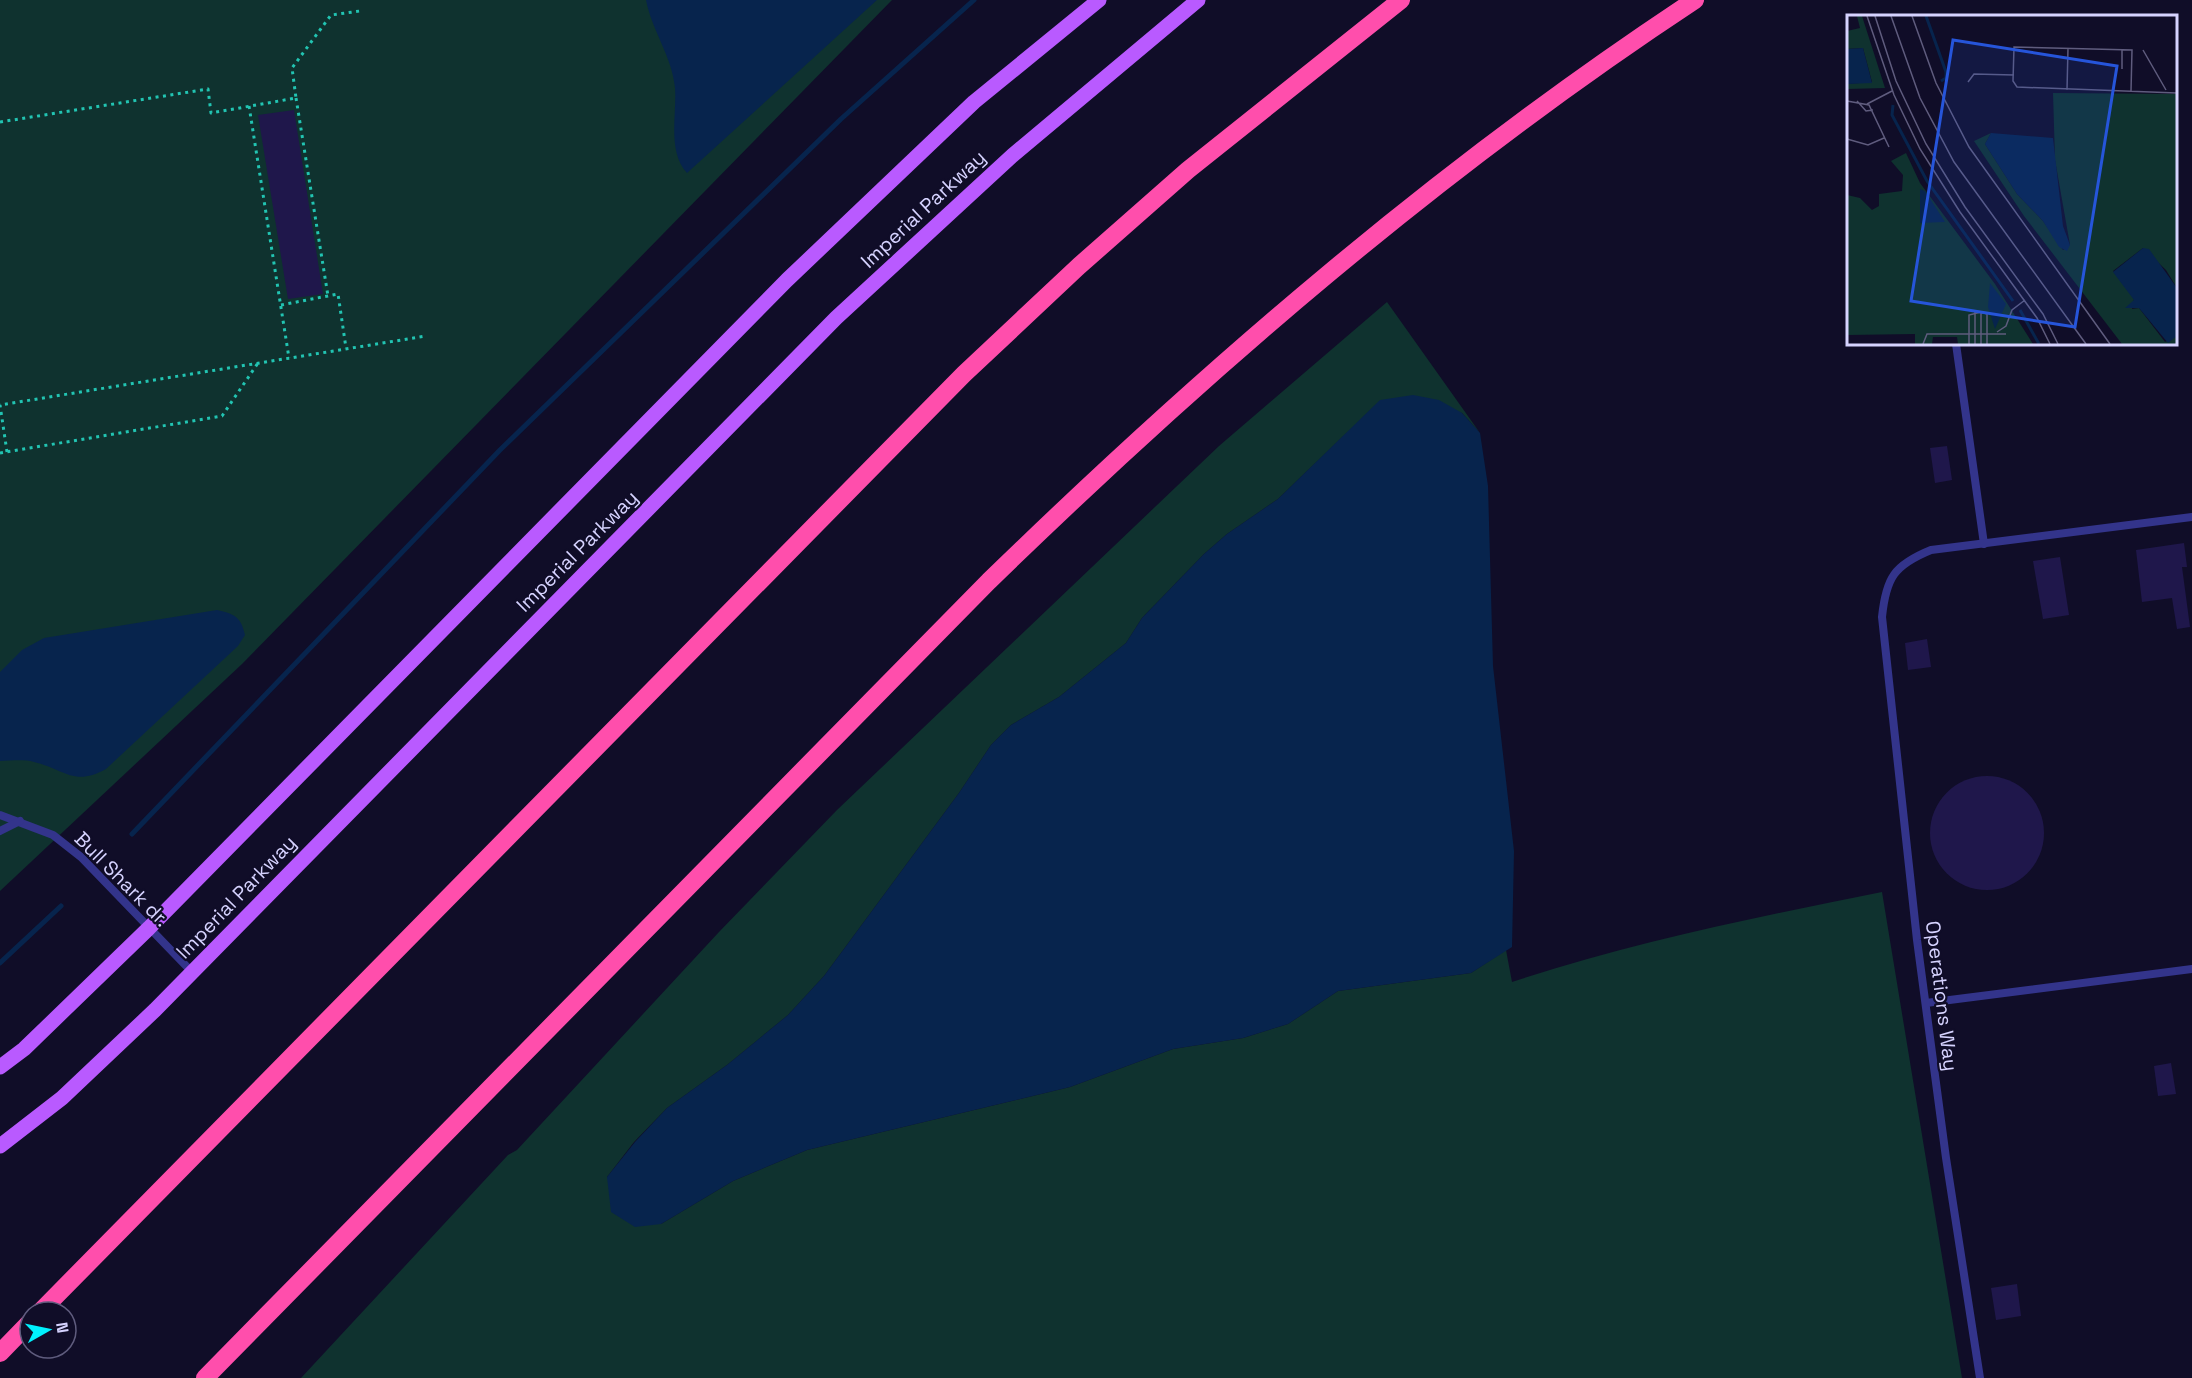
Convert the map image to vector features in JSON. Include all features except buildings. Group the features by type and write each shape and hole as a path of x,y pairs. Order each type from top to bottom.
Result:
{"highway":[{"path":"52,1300 964,374 1079,266 1188,170 1401,0"},
{"path":"205,1378 973,598 1102,472 1210,374 1434,188 1545,105 1695,0"},
{"path":"0,1353 18,1334"}],"main road":[{"name":"Imperial Parkway","path":"0,1067 24,1049 149,928 787,280 974,102 1099,0"},
{"name":"Imperial Parkway","path":"0,1146 62,1098 192,972 836,318 1013,155 1198,0"}],"lane":[{"path":"1956,345 1983,544"},
{"name":"Operations Way","path":"1980,1378 1926,1004 1882,616 1885,589 1896,570 1909,559 1931,550 2192,517"},
{"name":"Bull Shark dr.","path":"0,815 53,835 81,857 192,972"},
{"path":"0,822 20,821"},
{"path":"0,831 20,821"},
{"path":"1926,1004 2192,969"}],"path":[{"path":"328,296 292,68 331,15 360,10"},
{"path":"0,122 208,89 212,112 296,98"},
{"path":"249,106 289,358"},
{"path":"281,304 338,294 346,348"},
{"path":"7,452 0,405 426,336"},
{"path":"0,453 222,417 258,363"}],"green space":[{"path":"0,0 892,0 242,664 0,891"},
{"path":"1387,302 1480,433 1462,413 1380,401 1278,499 1227,534 1204,554 1142,618 1126,643 1059,697 1011,725 991,745 959,793 824,976 788,1015 727,1065 667,1108 634,1142 607,1177 661,1224 733,1181 807,1150 1070,1087 1173,1049 1243,1038 1288,1024 1338,991 1471,973 1506,950 1512,982 1649,943 1882,892 1962,1378 301,1378 508,1155 517,1150 719,932 837,810 1219,446"}],"water":[{"path":"646,0 877,0 687,173 681,164 675,144 673,76"},
{"path":"1413,395 1439,400 1462,413 1480,433 1488,486 1493,666 1514,851 1512,947 1471,973 1338,991 1288,1024 1243,1038 1173,1049 1070,1087 807,1150 733,1181 661,1224 635,1227 611,1212 607,1177 635,1142 667,1108 727,1065 788,1015 824,976 959,793 991,745 1011,725 1059,697 1126,643 1142,618 1204,554 1227,534 1278,499 1380,400"},
{"path":"217,610 233,615 239,620 245,635 238,646 106,769 95,774 77,777 30,761 0,761 0,672 22,650 44,638"}],"waterway":[{"path":"132,834 500,450 841,119 974,0"},
{"path":"0,963 61,906"}]}
